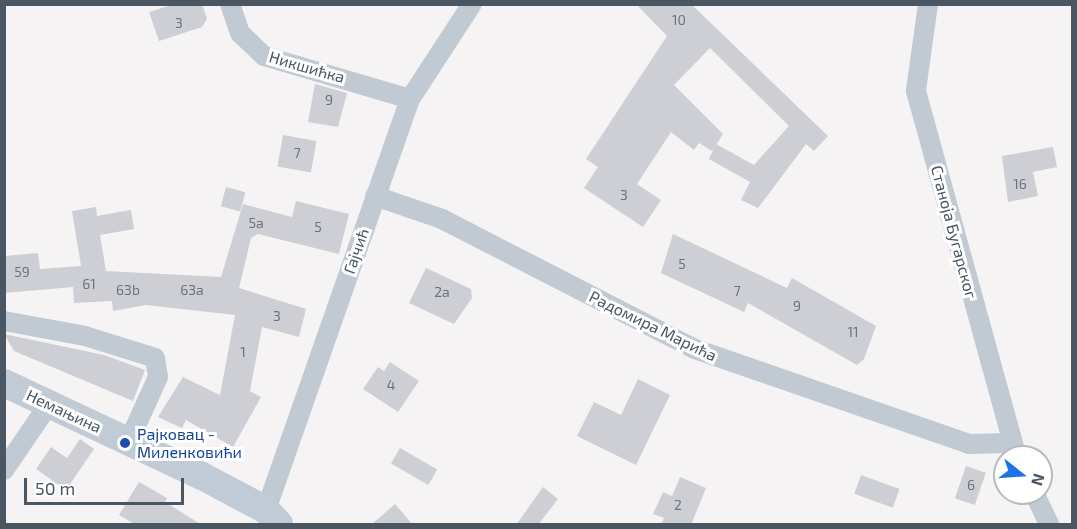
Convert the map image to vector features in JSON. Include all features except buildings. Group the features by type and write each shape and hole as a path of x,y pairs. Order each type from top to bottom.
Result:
{"street":[{"name":"Никшићка","path":"230,4 246,43 264,56 410,99"},
{"name":"Гајчић","path":"273,517 375,196 410,99 472,4"},
{"name":"Станоја Бугарског","path":"928,4 916,91 1013,445"},
{"name":"Радомира Марића","path":"375,196 442,219 695,349 969,444 993,447"},
{"path":"4,321 85,336 155,358 158,377 129,441"},
{"name":"Немањина","path":"4,383 129,441 273,517"},
{"path":"4,470 49,404"},
{"path":"1040,505 1049,525"}],"place":[{"name":"Рајковац - Миленковићи","path":"125,443"}]}
